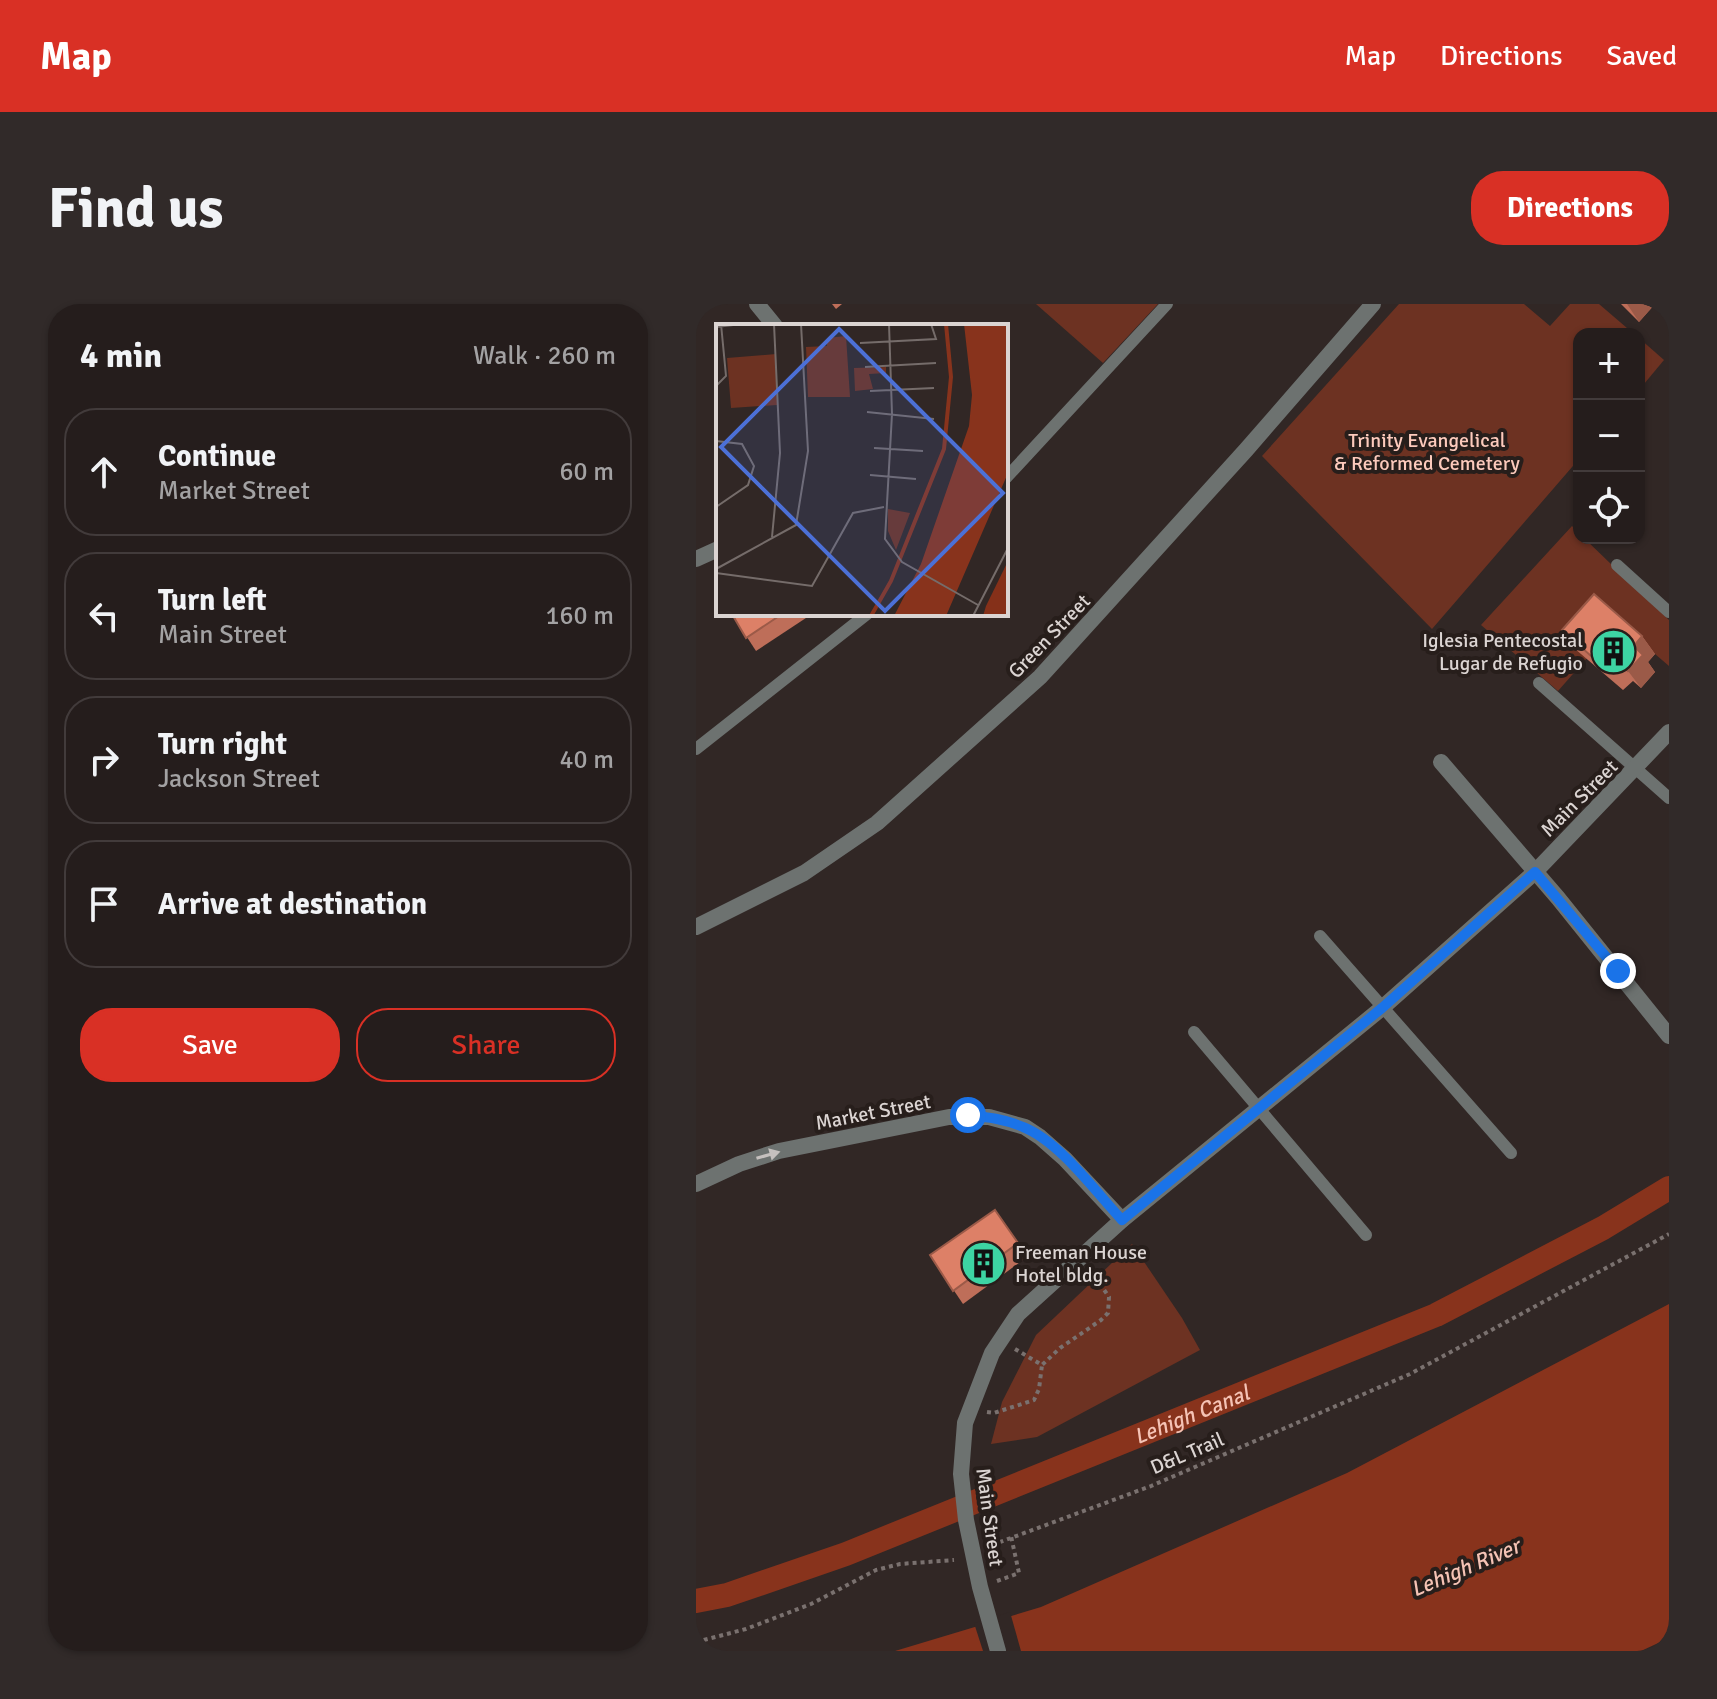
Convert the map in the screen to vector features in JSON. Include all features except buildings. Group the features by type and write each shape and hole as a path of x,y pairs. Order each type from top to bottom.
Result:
{"street":[{"path":"757,304 773,324"},
{"name":"Green Street","path":"696,927 804,873 877,823 1040,677 1373,304"},
{"path":"696,559 716,550"},
{"name":"Main Street","path":"998,1651 980,1587 966,1520 961,1474 967,1417 992,1353 1018,1314 1080,1255 1382,1008 1535,872 1669,732"},
{"path":"1441,762 1669,1036"},
{"name":"Market Street","path":"696,1184 739,1164 779,1151 949,1117 989,1117 1025,1127 1040,1137 1122,1220"}],"lane":[{"path":"1008,476 1167,304"},
{"path":"1617,565 1669,612"},
{"path":"696,749 864,616"},
{"path":"1539,683 1669,798"},
{"path":"1320,936 1511,1153"},
{"path":"1194,1032 1366,1235"}],"path":[{"name":"D&L Trail","path":"986,1548 1011,1536 1151,1486 1410,1374 1669,1234"},
{"path":"967,1417 994,1413 1034,1400 1039,1389 1042,1365 1108,1313 1109,1297 1080,1255"},
{"path":"999,1341 1042,1365"},
{"path":"1011,1536 1019,1573"},
{"path":"696,1642 746,1629 811,1604 876,1570 900,1564 962,1559"}],"green space":[{"path":"1036,304 1158,304 1103,363"},
{"name":"Trinity Evangelical & Reformed Cemetery","path":"1399,304 1524,304 1550,326 1570,304 1599,304 1627,328 1573,328 1573,466 1432,629 1262,456"},
{"path":"1645,343 1664,360 1645,383"},
{"path":"1572,526 1573,544 1590,544 1669,620 1669,666 1606,612 1575,647 1587,658 1558,691 1481,625"},
{"path":"1132,1244 1200,1350 1037,1437 991,1444 1002,1402 1036,1335"}],"water":[{"name":"Lehigh River","path":"1669,1304 1669,1638 1641,1651 895,1651 1041,1607 1347,1473"}],"pier":[{"path":"1010,1612 1021,1651 983,1651 974,1623"}],"waterway":[{"name":"Lehigh Canal","path":"696,1601 727,1595 846,1554 1436,1315 1603,1228 1669,1188"}],"place":[{"name":"Iglesia Pentecostal Lugar de Refugio","path":"1614,651"},
{"name":"Freeman House Hotel bldg.","path":"984,1263"}],"route":[{"path":"968,1115 1009,1122 1025,1127 1040,1137 1122,1220 1382,1008 1535,872 1618,971"}]}
